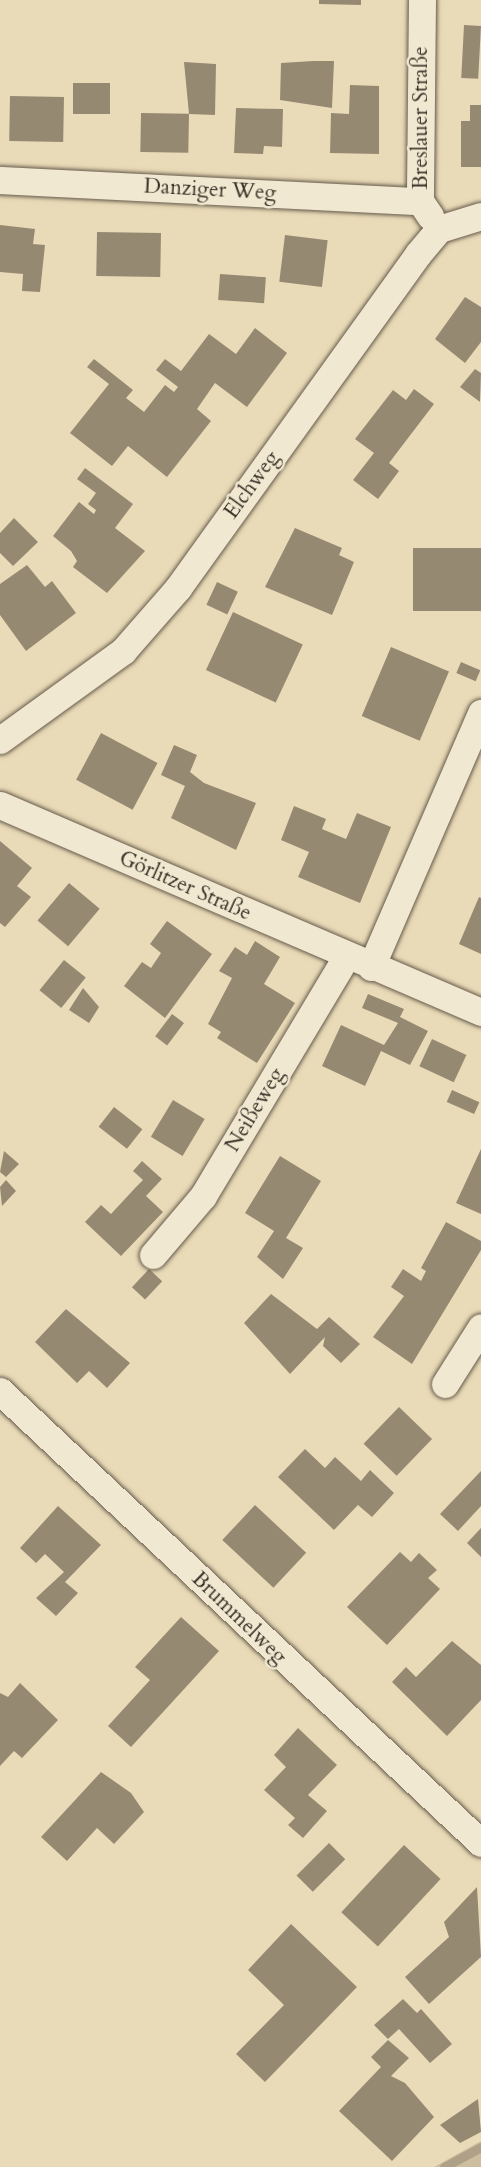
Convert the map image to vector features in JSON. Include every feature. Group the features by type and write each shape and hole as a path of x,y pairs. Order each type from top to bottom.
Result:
{"street":[{"name":"Breslauer Straße","path":"422,0 420,201 439,229"},
{"name":"Danziger Weg","path":"0,180 420,201"},
{"path":"439,229 481,216"},
{"name":"Elchweg","path":"0,740 123,651 178,588 439,229"},
{"path":"371,967 481,713"},
{"name":"Görlitzer Straße","path":"0,805 346,957 481,1012"},
{"name":"Neißeweg","path":"153,1255 203,1196 346,957"},
{"path":"445,1383 481,1327"},
{"name":"Brummelweg","path":"0,1391 481,1843"}],"shaded area":[{"path":"481,2141 481,2167 434,2167"}],"building":[{"path":"319,0 361,0 361,5 319,4"},
{"path":"464,25 481,26 478,79 461,78"},
{"path":"334,61 332,108 280,100 281,63"},
{"path":"184,62 216,64 215,115 189,114"},
{"path":"73,83 110,83 110,114 73,114"},
{"path":"350,85 379,86 379,154 330,153 331,113 349,114"},
{"path":"10,96 64,97 63,142 9,141"},
{"path":"470,105 481,105 481,167 461,167 461,121 470,121"},
{"path":"236,108 283,109 282,147 264,146 263,154 234,153"},
{"path":"141,113 189,114 188,153 140,152"},
{"path":"0,225 35,229 33,244 45,245 40,292 22,291 23,274 0,272"},
{"path":"97,232 161,233 160,277 96,276"},
{"path":"285,235 328,240 322,287 279,282"},
{"path":"220,274 266,277 264,303 218,300"},
{"path":"465,297 481,307 481,342 465,363 435,339"},
{"path":"255,328 287,353 247,407 215,383 197,409 211,421 167,477 128,446 112,466 70,433 109,384 87,367 94,359 133,390 126,398 144,412 165,385 174,392 178,387 156,370 165,359 181,371 209,334 236,354"},
{"path":"475,369 481,373 480,402 460,387"},
{"path":"414,389 434,404 389,463 399,471 378,499 353,480 374,453 355,439 393,390 406,400"},
{"path":"85,468 133,504 115,528 145,551 107,593 73,567 77,561 71,551 53,536 79,502 94,514 96,510 88,504 96,493 77,479"},
{"path":"14,518 38,542 13,566 0,553 0,533"},
{"path":"295,528 342,548 339,555 354,562 332,615 265,587"},
{"path":"413,548 481,548 481,611 413,611"},
{"path":"27,565 45,587 52,581 76,613 26,651 0,615 0,584"},
{"path":"217,582 238,592 227,614 206,605"},
{"path":"233,612 303,645 276,703 206,670"},
{"path":"391,647 449,672 420,741 362,716"},
{"path":"461,662 480,670 476,681 456,673"},
{"path":"101,733 158,763 133,810 76,780"},
{"path":"174,745 197,755 190,772 204,783 256,803 236,850 171,818 185,786 161,775"},
{"path":"294,806 326,819 322,829 346,839 357,813 391,827 360,903 298,877 309,852 281,840"},
{"path":"0,841 32,868 17,886 31,897 5,927 0,923"},
{"path":"69,883 100,909 68,946 38,921"},
{"path":"479,897 481,898 481,954 459,944"},
{"path":"167,921 212,954 165,1018 124,986 142,962 151,968 161,953 150,944"},
{"path":"255,941 280,957 264,984 295,1003 257,1063 217,1038 221,1032 208,1024 232,978 219,971 235,947 247,955"},
{"path":"64,960 86,978 61,1008 39,990"},
{"path":"83,988 99,1007 89,1023 69,1010"},
{"path":"368,994 404,1009 400,1017 428,1031 410,1065 381,1051 365,1086 322,1066 341,1025 384,1045 398,1023 362,1008"},
{"path":"172,1014 184,1023 167,1045 155,1036"},
{"path":"432,1039 466,1055 454,1082 419,1066"},
{"path":"452,1090 479,1102 474,1114 447,1102"},
{"path":"173,1100 205,1119 183,1156 151,1137"},
{"path":"114,1107 142,1129 127,1149 99,1127"},
{"path":"481,1149 481,1214 456,1203"},
{"path":"4,1151 19,1164 6,1177 0,1172"},
{"path":"280,1156 321,1181 286,1238 303,1248 283,1279 257,1257 274,1231 245,1213"},
{"path":"142,1161 162,1179 146,1196 163,1212 121,1256 85,1222 101,1205 111,1214 143,1180 133,1171"},
{"path":"6,1180 16,1191 2,1206 0,1187"},
{"path":"446,1222 481,1241 481,1250 412,1364 373,1337 404,1296 391,1287 403,1269 421,1281 426,1271 421,1268"},
{"path":"149,1269 162,1281 145,1300 132,1287"},
{"path":"271,1294 317,1329 329,1317 360,1344 341,1363 323,1346 325,1337 290,1374 244,1323"},
{"path":"66,1309 130,1363 107,1388 89,1371 77,1383 35,1342"},
{"path":"399,1407 432,1439 397,1476 364,1444"},
{"path":"305,1449 325,1468 335,1457 361,1481 370,1470 394,1493 372,1517 358,1505 334,1530 278,1477"},
{"path":"481,1471 481,1506 458,1531 440,1514"},
{"path":"255,1505 306,1553 273,1588 222,1540"},
{"path":"58,1506 101,1545 65,1582 78,1593 56,1616 36,1598 64,1572 45,1554 36,1563 20,1548"},
{"path":"481,1528 481,1557 467,1543"},
{"path":"400,1552 411,1562 419,1553 437,1570 428,1578 440,1589 387,1645 347,1607"},
{"path":"181,1617 219,1651 131,1747 108,1726 150,1680 135,1667"},
{"path":"452,1641 481,1665 481,1700 447,1736 392,1682 406,1667 416,1677"},
{"path":"20,1683 58,1720 22,1758 14,1751 0,1766 0,1693 8,1697"},
{"path":"298,1728 337,1765 308,1795 327,1811 303,1838 288,1825 295,1818 264,1790 286,1767 274,1755"},
{"path":"101,1772 131,1793 144,1812 114,1844 97,1828 67,1861 41,1837"},
{"path":"329,1843 345,1859 313,1892 296,1876"},
{"path":"404,1845 441,1879 378,1946 341,1912"},
{"path":"477,1887 481,1957 429,2004 405,1977 449,1937 444,1922"},
{"path":"291,1924 357,1987 265,2082 236,2054 284,2005 248,1970"},
{"path":"403,1999 417,2013 421,2009 452,2044 430,2063 399,2029 388,2039 374,2025"},
{"path":"388,2040 409,2058 391,2076 405,2083 434,2117 392,2161 339,2111 381,2067 371,2057"},
{"path":"478,2099 481,2132 460,2143 440,2125"}],"waterway":[{"path":"444,2167 481,2147"}]}
